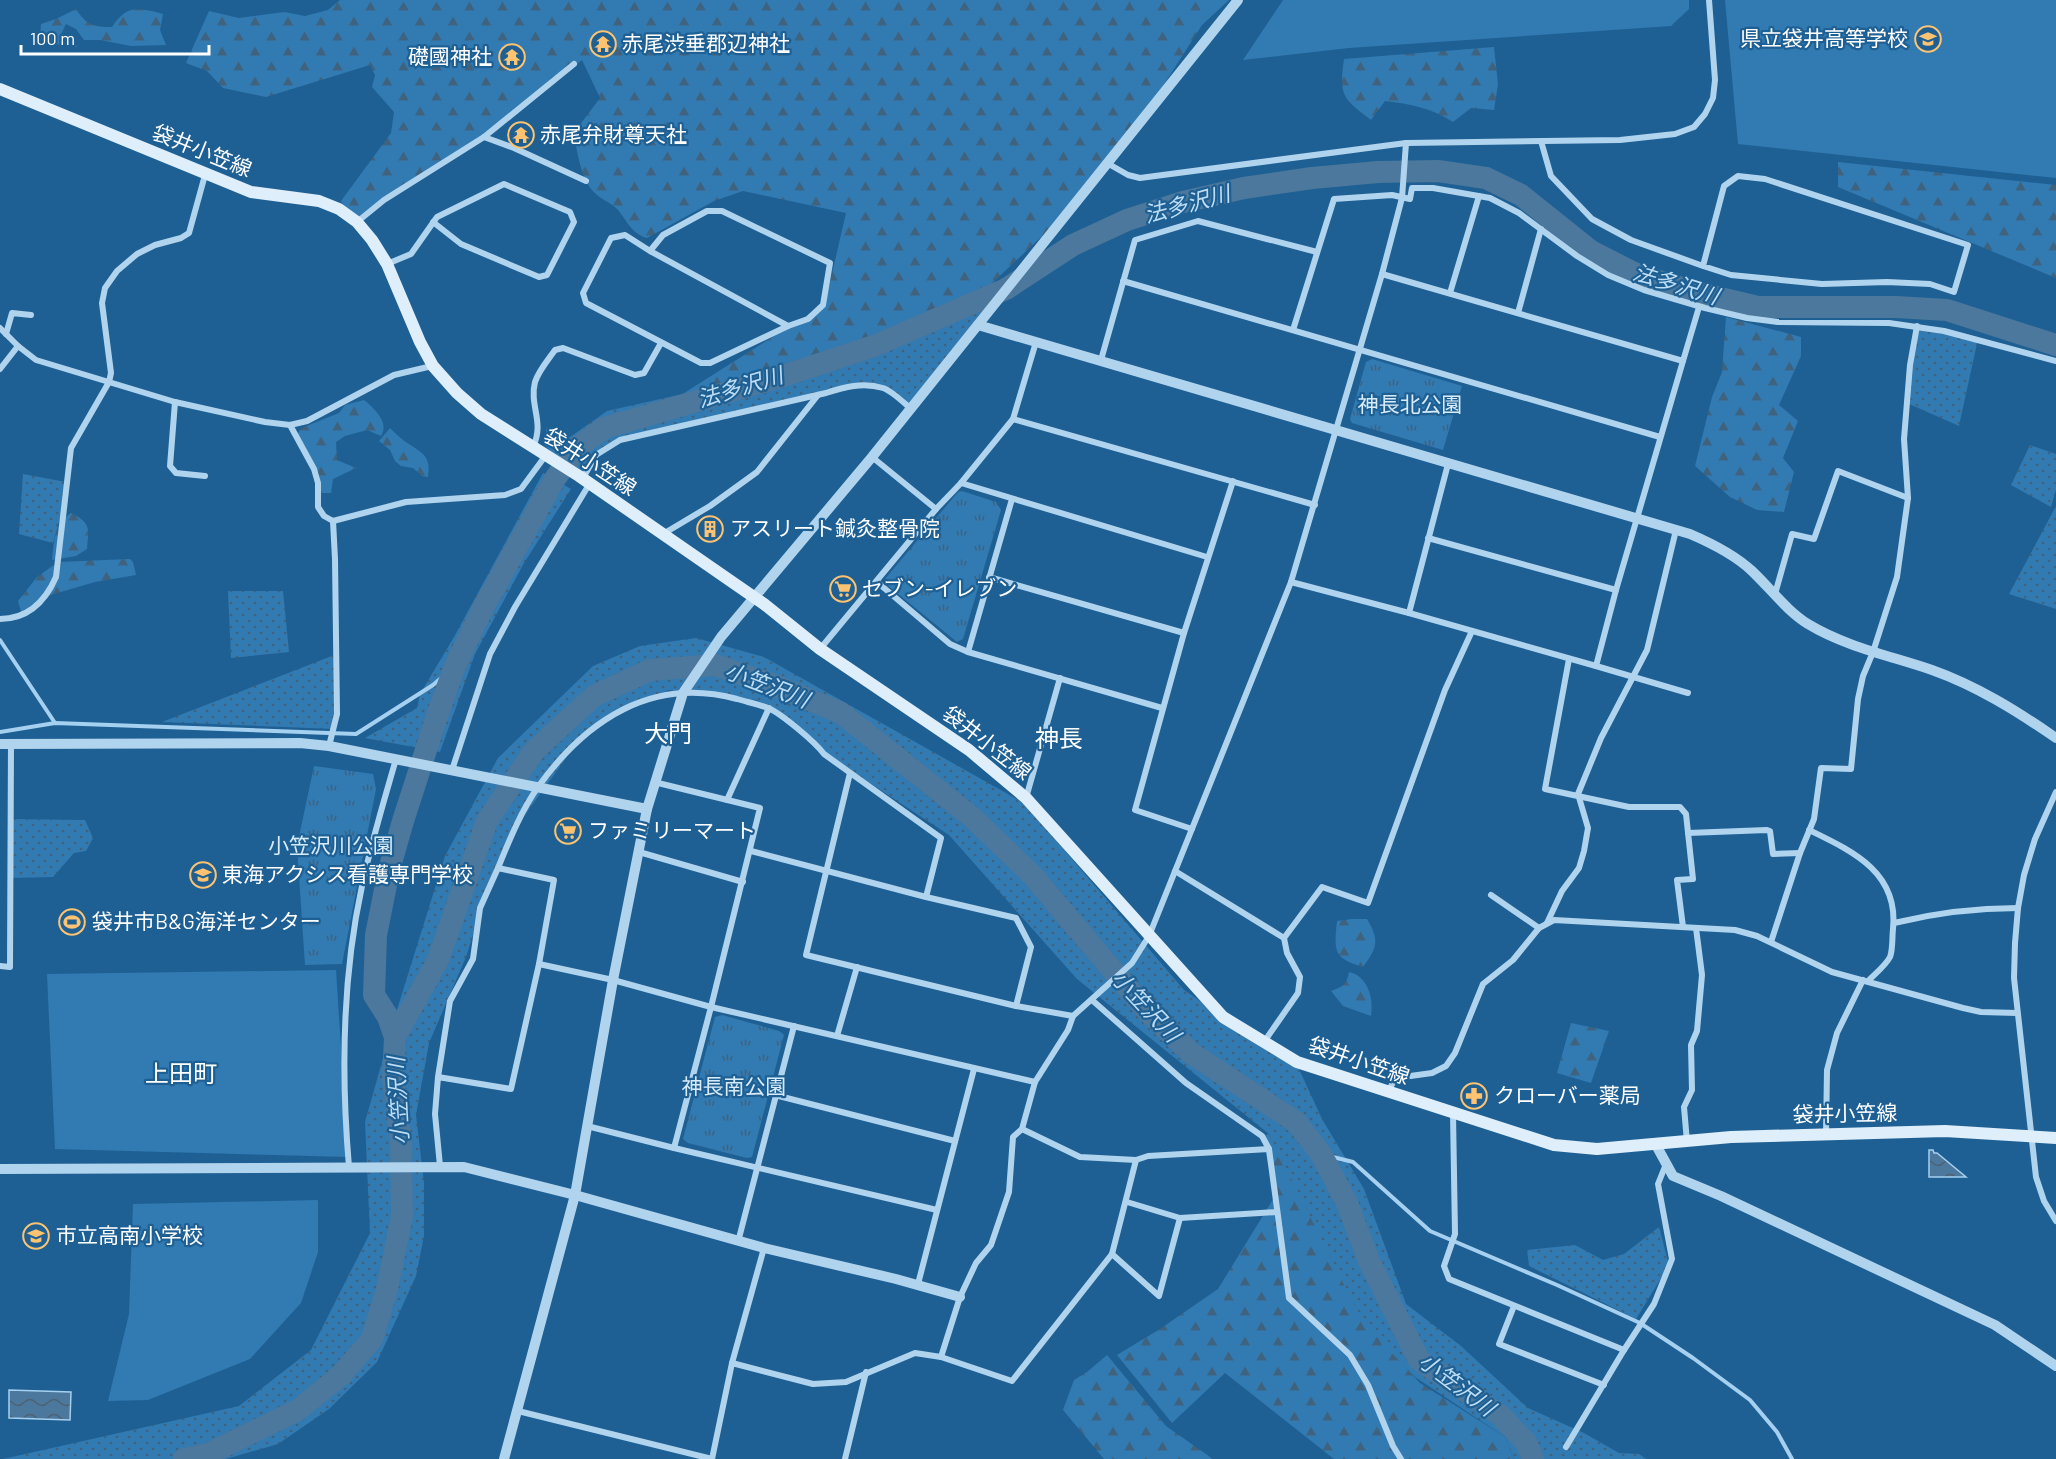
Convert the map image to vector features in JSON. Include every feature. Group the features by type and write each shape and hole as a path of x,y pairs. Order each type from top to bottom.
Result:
{"main road":[{"name":"袋井小笠線","path":"0,89 205,175 251,192 319,201 339,209 357,222 387,264 420,342 433,366 457,393 481,414 584,479 764,604 820,649 969,750 1026,798 1223,1017 1298,1062 1554,1145 1597,1149 1731,1137 1945,1131 2056,1138"}],"street":[{"path":"504,1459 575,1195 613,981 647,809 685,691 721,637 911,409 1238,0"},
{"path":"1107,163 1128,175 1140,178 1406,142 1620,140 1675,134 1694,127 1705,114 1713,98 1715,80 1709,0"},
{"path":"357,222 384,200 484,137 574,64"},
{"path":"484,137 586,181"},
{"path":"1541,141 1551,176 1592,219 1631,240 1703,266 1731,275 1822,284 1887,282 1930,284 1954,292 1968,245 1765,179 1738,176 1724,186 1703,266"},
{"path":"941,1357 960,1297 976,1263 991,1245 1009,1192 1013,1137 1022,1129 1035,1082 1068,1030 1073,1016 1132,963 1149,936 1291,582 1315,506 1402,198 1406,142"},
{"path":"0,619 19,617 29,612 49,593 56,577 71,448 109,382 111,373 102,303 105,288 117,271 137,254 155,245 182,238 189,233 205,175"},
{"path":"387,264 411,254 437,217 504,184 570,212 574,222 547,275 539,277 461,244 434,222"},
{"path":"1293,330 1334,199 1392,195 1410,199 1412,188 1433,188 1490,198 1519,213 1577,256 1608,275 1644,290 1699,307 1747,318 1778,322 1890,323 1917,326 1956,333 2056,361"},
{"path":"1450,293 1479,196"},
{"path":"650,251 663,235 707,211 722,211 830,263 823,305 808,319 788,326 710,363 700,363 586,303 583,293 611,238 625,235 650,251 788,326"},
{"path":"1101,360 1135,240 1198,221 1317,252"},
{"path":"1518,313 1541,229"},
{"path":"1382,274 1683,361"},
{"path":"1123,281 1660,437"},
{"path":"1596,666 1636,518 1699,307"},
{"path":"6,334 12,313 31,315"},
{"path":"978,325 1636,518 1714,544 1750,569 1797,616 1810,625 1873,652 1933,670 1974,687 2026,717 2056,738"},
{"path":"1771,942 1800,853 1814,819 1821,768 1851,769 1858,699 1863,676 1897,577 1908,498 1904,439 1910,365 1917,326"},
{"path":"0,328 36,360 175,402 265,422 290,425 307,421 394,375 433,366"},
{"path":"820,649 1013,418 1036,342"},
{"path":"533,448 539,427 534,404 535,384 539,371 555,350 563,348 635,375 644,373 661,343"},
{"path":"0,369 18,346"},
{"path":"452,770 490,654 596,455 620,440 849,386 885,388 911,409"},
{"path":"662,534 710,506 757,472 818,395"},
{"path":"175,402 170,466 176,473 205,476"},
{"path":"1013,418 1315,506"},
{"path":"290,425 314,469 318,483 318,507 324,516 333,520 406,502 505,495 520,489 548,457"},
{"path":"872,457 936,509"},
{"path":"1409,613 1448,464"},
{"path":"1775,594 1792,534 1814,539 1838,471 1908,498"},
{"path":"1192,829 1135,810 1184,633 1233,481"},
{"path":"961,483 1207,557"},
{"path":"968,652 1012,499"},
{"path":"328,746 338,714 333,520"},
{"path":"1547,923 1562,891 1579,868 1588,828 1578,794 1600,738 1647,650 1676,530"},
{"path":"1428,538 1616,590"},
{"path":"989,577 1184,633"},
{"path":"877,582 950,644 968,652 1162,708"},
{"path":"1291,582 1409,613 1688,693"},
{"path":"1284,938 1322,888 1368,903 1445,690 1472,631"},
{"path":"1569,658 1545,789 1629,807 1680,807 1686,814 1693,879 1677,880 1683,927"},
{"path":"1026,798 1060,678"},
{"path":"440,1166 435,1114 438,1077 450,1001 473,959 480,908 535,788 564,755 593,729 621,709 649,698 685,691 728,697 769,708 814,742 824,754 941,838 926,897"},
{"path":"727,800 769,708"},
{"path":"0,966 10,967 6,743 300,743 399,759 647,809"},
{"path":"352,1167 345,1122 343,1048 352,946 362,887 399,759"},
{"path":"850,773 806,954 1016,1006 1073,1016"},
{"path":"654,782 760,808 674,1148"},
{"path":"2056,792 2035,839 2024,875 2018,908 2014,978 2036,1178 2044,1201 2056,1221"},
{"path":"1688,833 1767,830 1770,831 1773,854 1800,853"},
{"path":"1809,830 1850,850 1870,866 1883,881 1891,902 1894,923 1890,957 1866,981 1837,1033 1827,1070 1826,1134"},
{"path":"750,851 1016,918 1031,947 1016,1006"},
{"path":"639,852 743,882"},
{"path":"438,1077 511,1089 539,964 554,880 498,868"},
{"path":"1175,871 1284,938 1287,953 1300,977 1298,993 1263,1042"},
{"path":"1491,895 1539,928"},
{"path":"1894,923 1927,915 1985,908 2018,908"},
{"path":"1388,1092 1396,1078 1432,1073 1446,1066 1455,1053 1483,984 1513,960 1539,928 1554,920 1735,930 1771,942 1832,972 1981,1012 2017,1012"},
{"path":"1687,1142 1684,1107 1692,1090 1691,1045 1697,1031 1702,975 1696,928"},
{"path":"539,964 711,1007 1035,1082"},
{"path":"837,1036 856,967"},
{"path":"1093,999 1186,1083 1262,1136 1269,1149 1289,1298 1350,1355 1368,1385 1393,1446 1401,1459"},
{"path":"738,1242 794,1026"},
{"path":"918,1284 974,1069"},
{"path":"776,1095 955,1141"},
{"path":"1454,1114 1455,1234 1444,1266 1449,1279 1624,1350"},
{"path":"587,1126 937,1210"},
{"path":"1022,1129 1080,1157 1136,1160 1148,1156 1269,1149"},
{"path":"1656,1145 1673,1176 1721,1196 1995,1325 2056,1366"},
{"path":"732,1363 813,1384 846,1382 915,1353 941,1357 1012,1381 1112,1254 1136,1160"},
{"path":"1566,1447 1654,1304 1672,1259 1658,1194 1658,1184 1666,1164"},
{"path":"0,1169 464,1167 575,1195 738,1242 918,1284 960,1297"},
{"path":"1127,1202 1180,1218 1277,1212"},
{"path":"1112,1254 1159,1296 1180,1218"},
{"path":"518,1411 712,1459 732,1363 764,1248"},
{"path":"1514,1306 1499,1344 1604,1385"},
{"path":"845,1459 866,1372"}],"green space":[{"path":"340,0 1229,0 1202,25 1140,122 1070,210 989,286 855,343 681,395 825,304 846,213 743,191 714,201 647,238 642,236 615,207 595,193 582,171 573,134 600,98 582,60 484,137 370,212 353,219 341,201 391,133 394,112 372,87 375,75 370,65 266,97 223,88 207,71 186,63 209,11 239,18 284,12 305,16 328,10"},
{"path":"1283,0 1689,0 1689,9 1671,26 1349,48 1243,60"},
{"path":"1725,0 2056,0 2056,178 1738,144"},
{"path":"76,9 87,22 95,26 106,27 112,27 128,11 140,9 163,14 160,30 166,45 131,46 100,40 84,40 76,29 66,24 60,36 73,40 77,47 40,39 41,24"},
{"path":"1494,47 1498,84 1494,110 1471,108 1453,122 1420,107 1385,101 1371,120 1348,101 1345,95 1342,81 1344,59"},
{"path":"1838,162 2056,185 2056,278 1838,187"},
{"path":"984,288 988,305 911,409 885,388 849,386 620,440 596,455 583,478 544,445 547,427 563,442 607,411 687,393 855,343"},
{"path":"1726,317 1801,337 1801,356 1779,405 1798,421 1783,458 1794,472 1784,512 1757,510 1730,497 1695,466 1712,397 1722,372"},
{"path":"1917,326 1978,339 1959,426 1907,403"},
{"name":"神長北公園","path":"1372,359 1462,386 1443,450 1352,423 1350,419 1366,362"},
{"path":"364,400 380,416 384,426 381,436 367,430 345,436 336,442 337,460 356,468 333,479 331,493 322,493 311,463 296,436 304,427 339,413 345,405"},
{"path":"390,428 425,457 428,477 422,476 413,468 401,466 395,461 390,450 379,441"},
{"path":"2030,445 2056,454 2056,490 2051,507 2011,485"},
{"path":"543,473 571,489 524,563 475,654 440,752 365,738 417,708 420,694 454,637"},
{"path":"23,474 66,482 64,504 53,543 19,534"},
{"path":"962,491 996,502 1001,510 963,639 957,642 886,584 885,579 958,492"},
{"path":"2056,506 2056,609 2009,594"},
{"path":"71,513 82,520 87,527 87,549 76,556 52,560 58,528 65,517"},
{"path":"130,559 136,575 95,582 47,596 22,615 18,601 37,577 58,562"},
{"path":"228,591 283,591 289,652 231,658"},
{"path":"696,638 764,657 1024,803 1184,990 1299,1069 1322,1119 1364,1189 1406,1304 1461,1346 1528,1408 1584,1433 1619,1453 1639,1454 1646,1459 1514,1459 1505,1437 1415,1377 1357,1320 1269,1134 1077,979 949,835 821,751 757,700 669,690 633,705 577,743 516,827 482,906 466,957 429,1043 416,1115 424,1183 424,1236 416,1276 377,1362 329,1409 278,1444 226,1459 3,1459 239,1406 311,1350 370,1233 365,1122 395,1016 445,856 498,758 593,666 640,646"},
{"path":"337,654 333,729 162,722"},
{"name":"小笠沢川公園","path":"314,766 373,774 376,789 342,964 305,965 297,846"},
{"path":"11,819 85,820 93,838 86,851 74,853 53,877 10,878"},
{"path":"1367,919 1374,933 1374,949 1363,967 1346,960 1338,952 1336,946 1337,921"},
{"path":"336,970 348,1157 55,1149 47,974"},
{"path":"1349,972 1361,978 1368,989 1372,1003 1371,1016 1343,1006 1331,991 1344,984"},
{"name":"神長南公園","path":"722,1015 779,1031 784,1035 752,1157 747,1158 688,1143 683,1139 715,1017"},
{"path":"1571,1023 1609,1031 1591,1083 1557,1073"},
{"path":"1269,1134 1362,1321 1420,1383 1505,1437 1514,1459 1334,1459 1225,1373 1172,1423 1117,1355 1218,1289 1275,1196 1262,1136"},
{"path":"318,1200 318,1252 301,1303 250,1359 148,1400 108,1401 129,1314 133,1204"},
{"path":"1659,1227 1669,1265 1636,1319 1529,1266 1527,1250 1575,1245 1603,1260 1624,1254"},
{"path":"1107,1355 1166,1426 1213,1459 1104,1459 1063,1410 1074,1380"}],"water":[{"path":"1929,1150 1933,1150 1966,1177 1929,1177"},
{"path":"9,1390 71,1392 70,1420 9,1418"}],"waterway":[{"name":"法多沢川","path":"395,1037 388,1017 374,995 376,935 389,870 437,716 455,666 483,608 554,480 579,446 604,428 780,377 874,346 1006,289 1073,245 1127,220 1183,202 1244,188 1312,178 1378,172 1438,171 1486,178 1521,195 1591,251 1634,273 1691,291 1758,307 1896,307 1947,310 2056,345"},
{"path":"0,640 55,723"},
{"name":"小笠沢川","path":"184,1459 208,1454 298,1410 341,1375 372,1339 387,1289 402,1216 401,1142 393,1078 395,1037 438,960 487,821 534,751 594,696 650,670 715,665 777,686 841,713 973,818 1033,876 1148,1012 1191,1053 1296,1122 1321,1154 1347,1203 1369,1261 1419,1360 1499,1414 1526,1442 1533,1459"},
{"path":"0,732 55,723 356,734 433,685 455,666"},
{"path":"1321,1154 1353,1162 1430,1231 1640,1323 1750,1400 1777,1432 1792,1459"}],"place":[{"name":"県立袋井高等学校","path":"1928,39"},
{"name":"赤尾渋垂郡辺神社","path":"603,44"},
{"name":"礎國神社","path":"512,57"},
{"name":"赤尾弁財尊天社","path":"521,135"},
{"name":"アスリート鍼灸整骨院","path":"710,529"},
{"name":"セブン-イレブン","path":"843,589"},
{"name":"ファミリーマート","path":"568,831"},
{"name":"東海アクシス看護専門学校","path":"203,875"},
{"name":"袋井市B&G海洋センター","path":"72,922"},
{"name":"クローバー薬局","path":"1474,1096"},
{"name":"市立高南小学校","path":"36,1236"}],"district":[{"name":"大門","path":"668,734"},
{"name":"神長","path":"1059,739"},
{"name":"上田町","path":"181,1074"}]}
